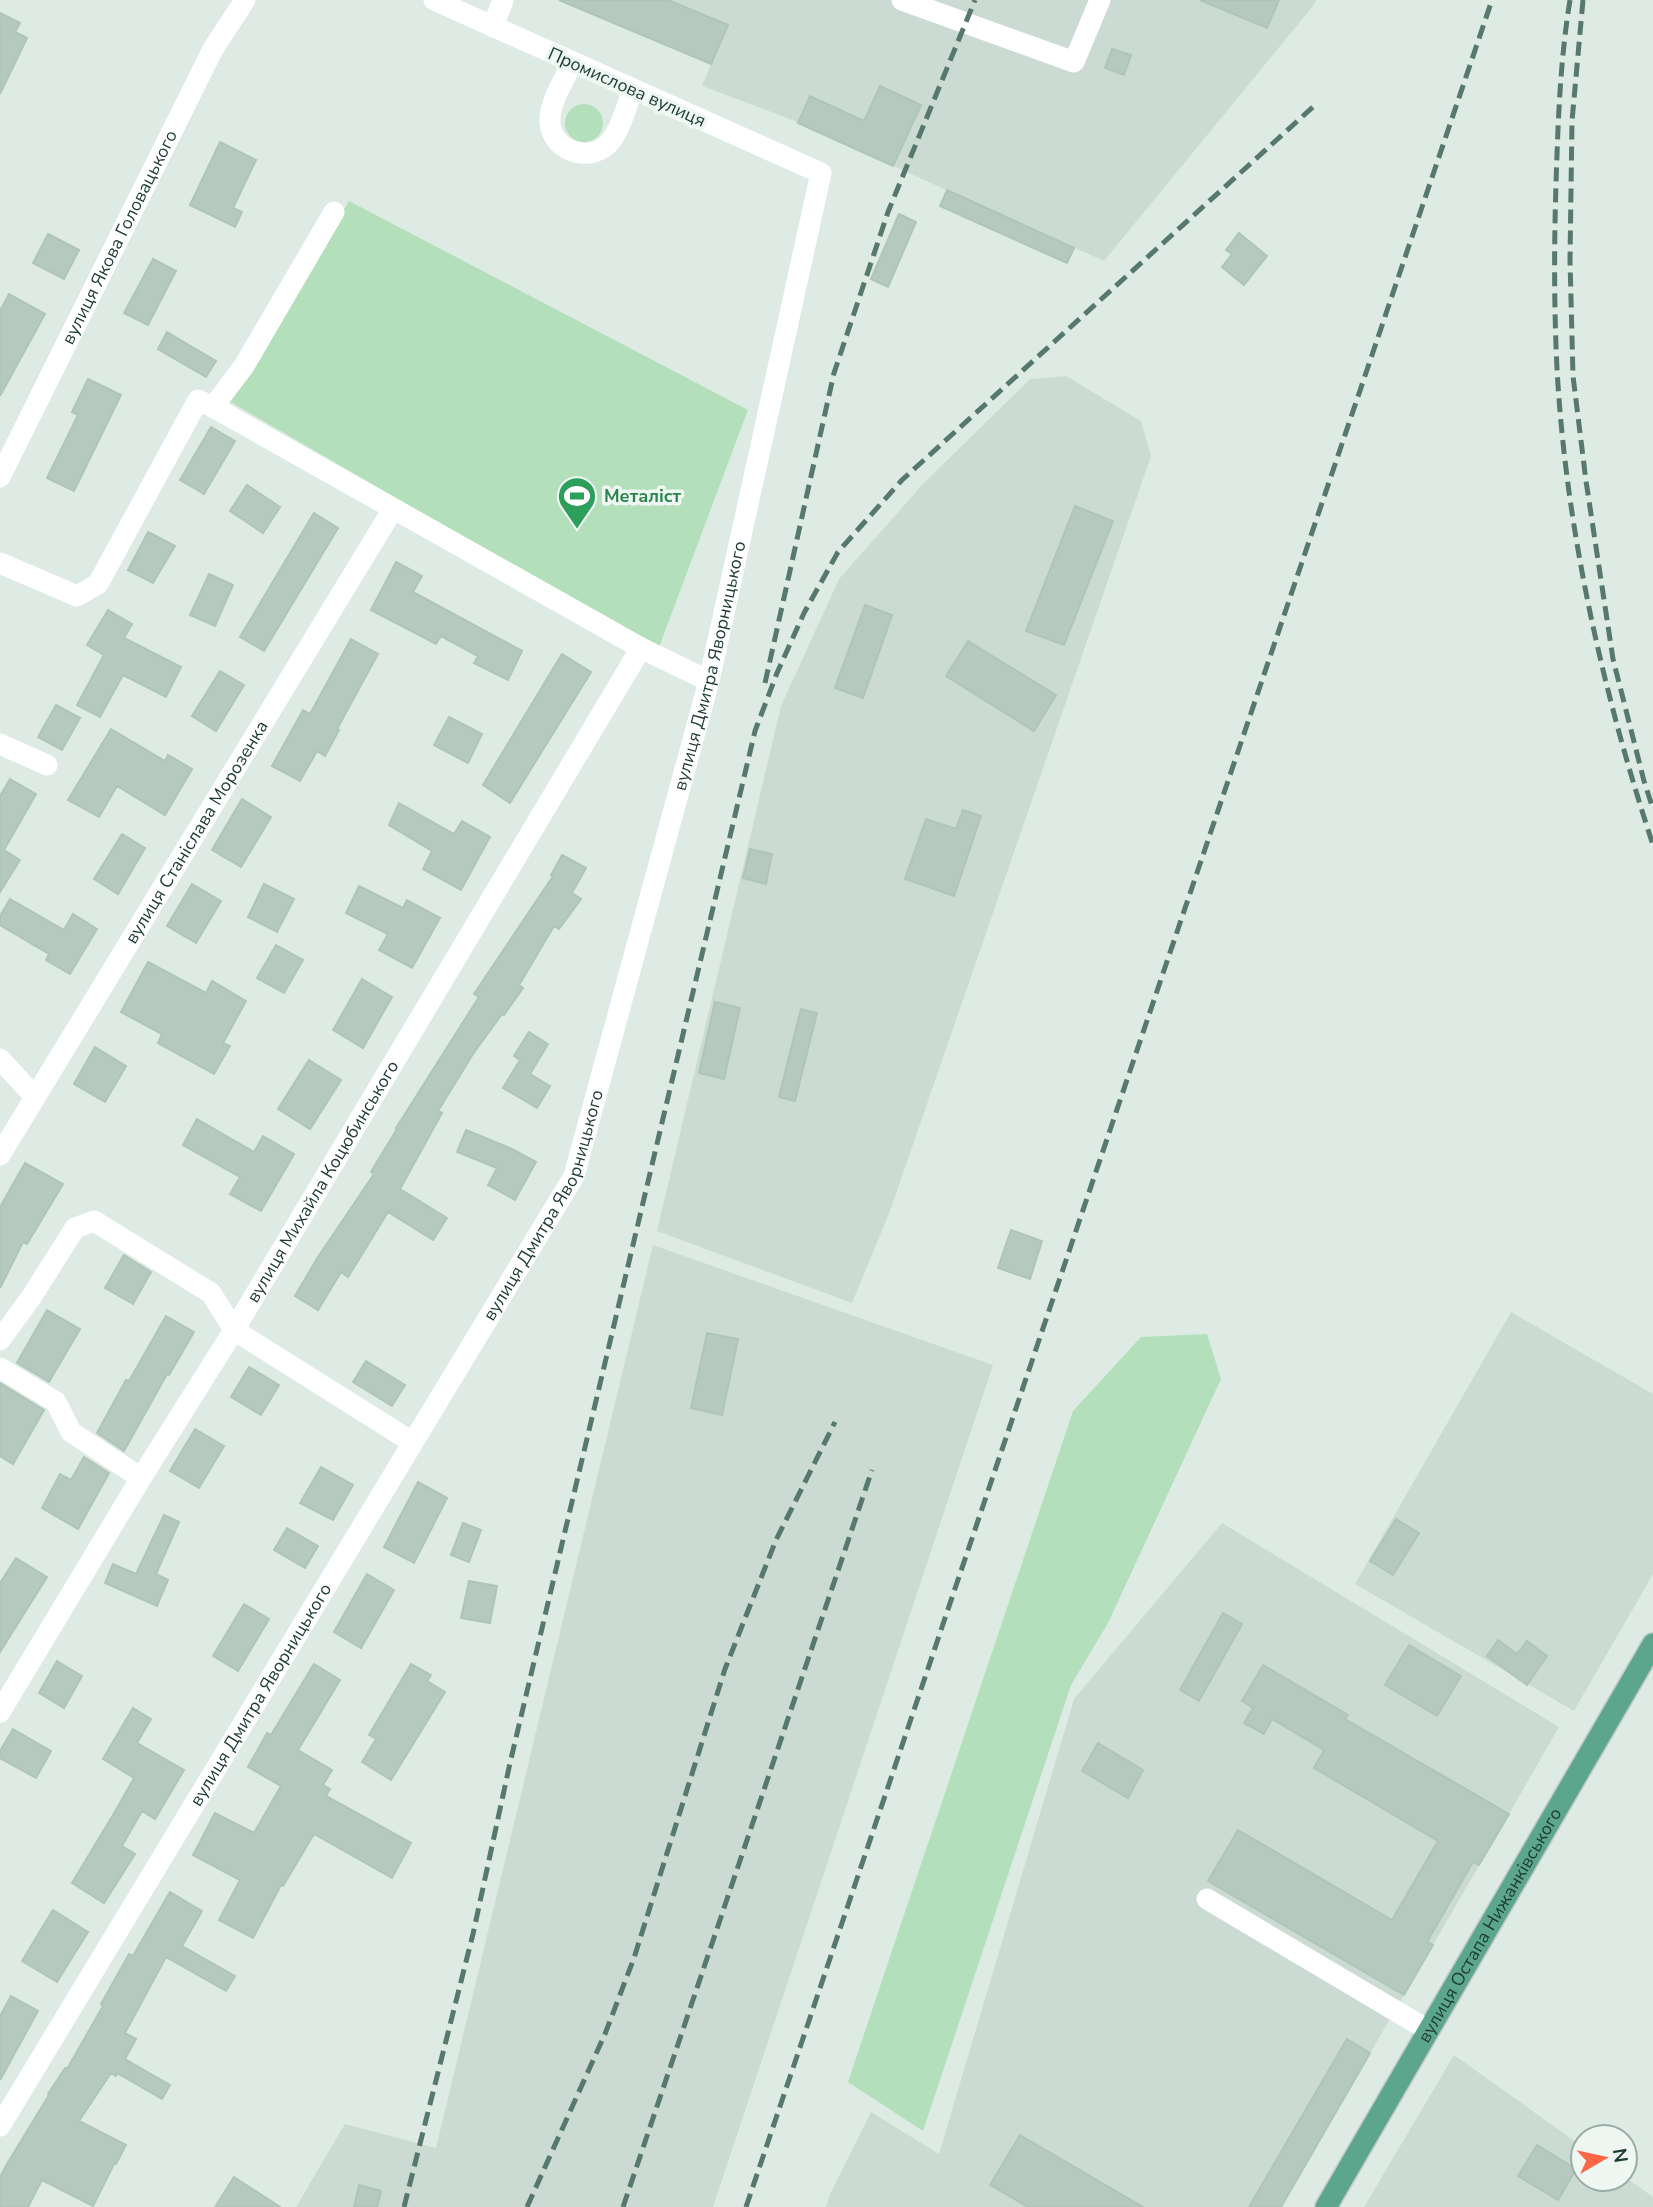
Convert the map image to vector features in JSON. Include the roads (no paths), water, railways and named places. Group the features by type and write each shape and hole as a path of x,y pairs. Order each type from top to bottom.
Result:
{"main road":[{"name":"вулиця Остапа Нижанківського","path":"1326,2207 1653,1644"}],"street":[{"name":"вулиця Якова Головацького","path":"0,477 213,49 245,0"},
{"name":"Промислова вулиця","path":"434,0 821,173"},
{"path":"493,27 503,0"},
{"path":"902,0 1074,62 1100,0"},
{"path":"573,62 552,106 550,117 556,140 575,153 587,154 607,145 614,136 633,89"},
{"name":"вулиця Дмитра Яворницького","path":"0,2126 574,1176 709,681 821,173"},
{"path":"213,407 244,366 334,212"},
{"path":"0,563 77,596 98,584 198,400 642,648 709,681"},
{"name":"вулиця Станіслава Морозенка","path":"0,1154 393,509"},
{"name":"вулиця Михайла Коцюбинського","path":"0,1712 233,1330 642,648"},
{"path":"0,744 47,765"},
{"path":"0,1059 35,1097"},
{"path":"0,1340 32,1296 75,1228 94,1221 211,1293 233,1330 412,1442"},
{"path":"0,1368 56,1402 71,1433 141,1478"},
{"path":"1207,1899 1428,2030"}],"railway":[{"path":"765,683 834,373 888,212 975,0"},
{"path":"746,2207 1492,0"},
{"path":"1570,0 1560,92 1555,230 1556,346 1562,429 1578,550 1603,670 1653,845"},
{"path":"1583,0 1572,121 1570,260 1573,376 1613,659 1653,809"},
{"path":"404,2207 473,1934 510,1763 755,731 777,673 804,613 838,552 902,480 1314,106"},
{"path":"527,2207 605,2034 634,1958 725,1669 776,1540 835,1422"},
{"path":"623,2207 872,1470"}],"place":[{"name":"Металіст","path":"577,530"}]}
